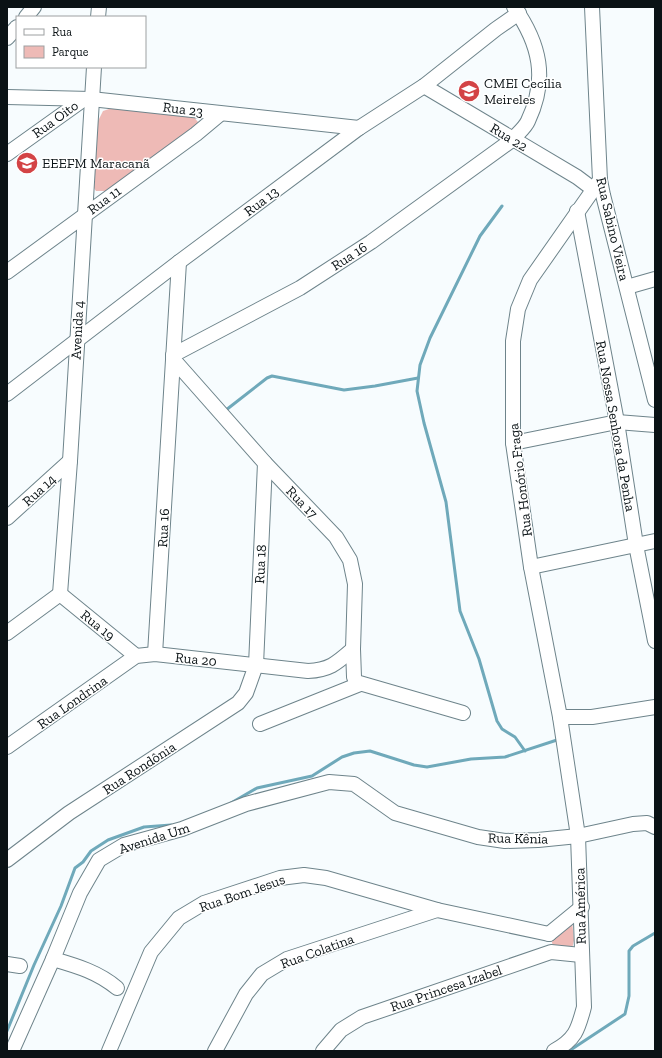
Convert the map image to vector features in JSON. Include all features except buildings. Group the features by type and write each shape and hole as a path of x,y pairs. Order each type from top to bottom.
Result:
{"street":[{"path":"27,16 34,7"},
{"name":"Rua Sabino Vieira","path":"592,7 597,184 627,287 655,400"},
{"name":"Rua 13","path":"7,394 179,262 359,128 424,86 496,29 517,10"},
{"name":"Rua 16","path":"173,357 300,288 371,242 512,140 528,122 539,92 539,60 531,33 517,10"},
{"path":"7,38 16,28"},
{"name":"Avenida 4","path":"60,594 77,340 84,215 88,99 94,68"},
{"name":"Rua 22","path":"424,86 512,140 577,177 597,184"},
{"name":"Rua 23","path":"7,97 88,99 359,128"},
{"name":"Rua Oito","path":"7,154 88,99"},
{"name":"Rua 11","path":"7,272 196,134 220,114"},
{"name":"Rua Honório Fraga","path":"565,749 531,567 512,443 513,341 518,309 530,280 597,184"},
{"name":"Rua Nossa Senhora da Penha","path":"577,211 617,422 636,545 655,641"},
{"name":"Rua 16","path":"155,654 179,262"},
{"path":"627,287 655,279"},
{"name":"Rua 17","path":"173,357 265,463 336,537 350,560 355,584 353,649 357,681"},
{"path":"512,443 617,422 655,425"},
{"name":"Rua 14","path":"7,518 70,461"},
{"name":"Rua 18","path":"256,665 265,463"},
{"path":"531,567 655,541"},
{"path":"7,633 60,594"},
{"name":"Rua 19","path":"60,594 136,656"},
{"name":"Rua 20","path":"136,656 155,654 308,671 322,670 334,666 353,649"},
{"name":"Rua Londrina","path":"7,747 136,656"},
{"name":"Rua Rondônia","path":"7,860 69,813 238,703 246,693 256,665"},
{"path":"260,724 357,681 463,713"},
{"path":"560,717 592,717 655,707"},
{"name":"Rua América","path":"554,1051 565,1045 577,1032 584,1007 581,955 582,907 578,836 565,749"},
{"name":"Avenida Um","path":"12,1051 53,959 80,893 99,860 124,844 182,829 246,804 329,782 344,782"},
{"name":"Rua Kênia","path":"344,782 354,784 395,813 478,837 511,841 578,836 633,824 647,823 655,827"},
{"name":"Rua Bom Jesus","path":"109,1051 151,952 179,918 204,903 280,878 304,875 326,878 437,910 548,934"},
{"path":"551,952 548,934 568,920 582,907"},
{"name":"Rua Colatina","path":"215,1051 246,994 262,974 287,959 437,910"},
{"name":"Rua Princesa Izabel","path":"323,1051 341,1030 362,1017 551,952 581,955"},
{"path":"53,959 91,971 117,988"}],"green space":[{"path":"112,108 193,116 198,122 197,125 107,191 96,191 94,188 97,123 103,111"},
{"path":"572,921 574,940 572,949 555,949 552,943 553,935"}],"waterway":[{"path":"502,206 480,236 430,338 420,365 417,391 424,423 446,502 460,611 479,659 497,721 502,729 515,737 525,751"},
{"path":"226,410 267,378 272,376 344,390 418,378"},
{"path":"231,803 257,788 312,776 342,757 354,753 370,751 414,765 427,767 471,759 505,757 557,740"},
{"path":"7,1031 34,965 61,906 75,868 83,862 91,851 108,840 144,827 171,825"},
{"path":"569,1051 625,1014 629,996 629,951 633,946 655,933"}],"place":[{"name":"CMEI Cecília Meireles","path":"469,91"},
{"name":"EEEFM Maracanã","path":"27,163"}]}
